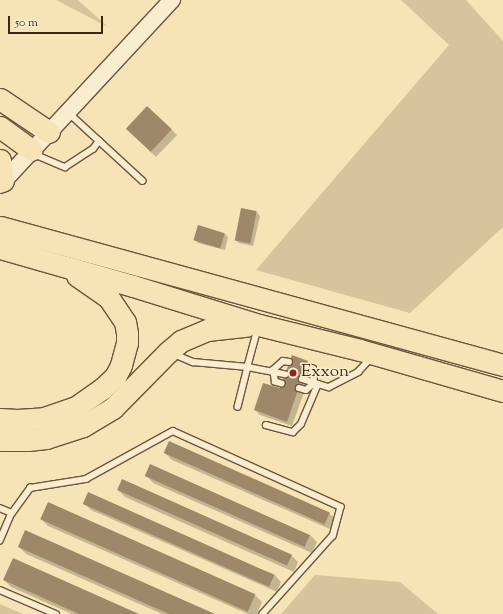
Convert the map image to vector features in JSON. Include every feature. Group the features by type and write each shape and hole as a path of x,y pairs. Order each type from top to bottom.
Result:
{"highway":[{"path":"0,99 49,132"},
{"path":"0,127 31,151"},
{"path":"0,160 2,183"},
{"path":"0,227 503,365"},
{"path":"0,248 133,286 259,325 375,355 503,391"},
{"path":"0,419 17,420 44,418 76,407 102,389 115,377 121,365 127,333 125,322 119,311 109,298 63,267"},
{"path":"0,440 28,440 46,438 83,426 112,408 181,341 207,330 223,327 259,325"}],"main road":[{"path":"2,183 172,0"}],"lane":[{"path":"68,112 143,181"},
{"path":"31,151 65,167 93,149 99,141"},
{"path":"238,407 259,325"},
{"path":"168,352 193,362 273,370 285,374"},
{"path":"302,379 329,387 358,372 375,355"},
{"path":"273,370 283,361 289,362"},
{"path":"266,425 293,432 301,424 316,383 313,369 306,367"},
{"path":"273,370 275,382 282,384"},
{"path":"298,388 306,390 316,383"},
{"path":"0,541 12,513 30,488 86,479 173,432 341,507 333,536 264,614"},
{"path":"0,508 12,513"},
{"path":"0,590 56,614"}],"shaded area":[{"path":"56,0 78,0 108,27"},
{"path":"401,0 466,0 503,41 503,227 410,313 256,270 449,45"},
{"path":"315,575 400,582 438,614 281,614"},
{"path":"0,604 23,614 0,614"}],"building":[{"path":"147,106 172,129 151,152 126,129"},
{"path":"241,208 257,211 250,243 235,240"},
{"path":"198,225 225,233 220,248 193,240"},
{"path":"292,355 308,361 287,422 254,410 263,383 280,388"},
{"path":"169,441 330,513 324,524 164,453"},
{"path":"150,464 310,535 305,547 145,476"},
{"path":"122,479 292,555 287,566 117,490"},
{"path":"88,492 274,575 269,587 83,504"},
{"path":"48,502 255,594 248,612 40,519"},
{"path":"25,530 215,614 169,614 18,547"},
{"path":"13,558 139,614 79,614 3,580"}],"place":[{"name":"Exxon","path":"293,373"}]}
